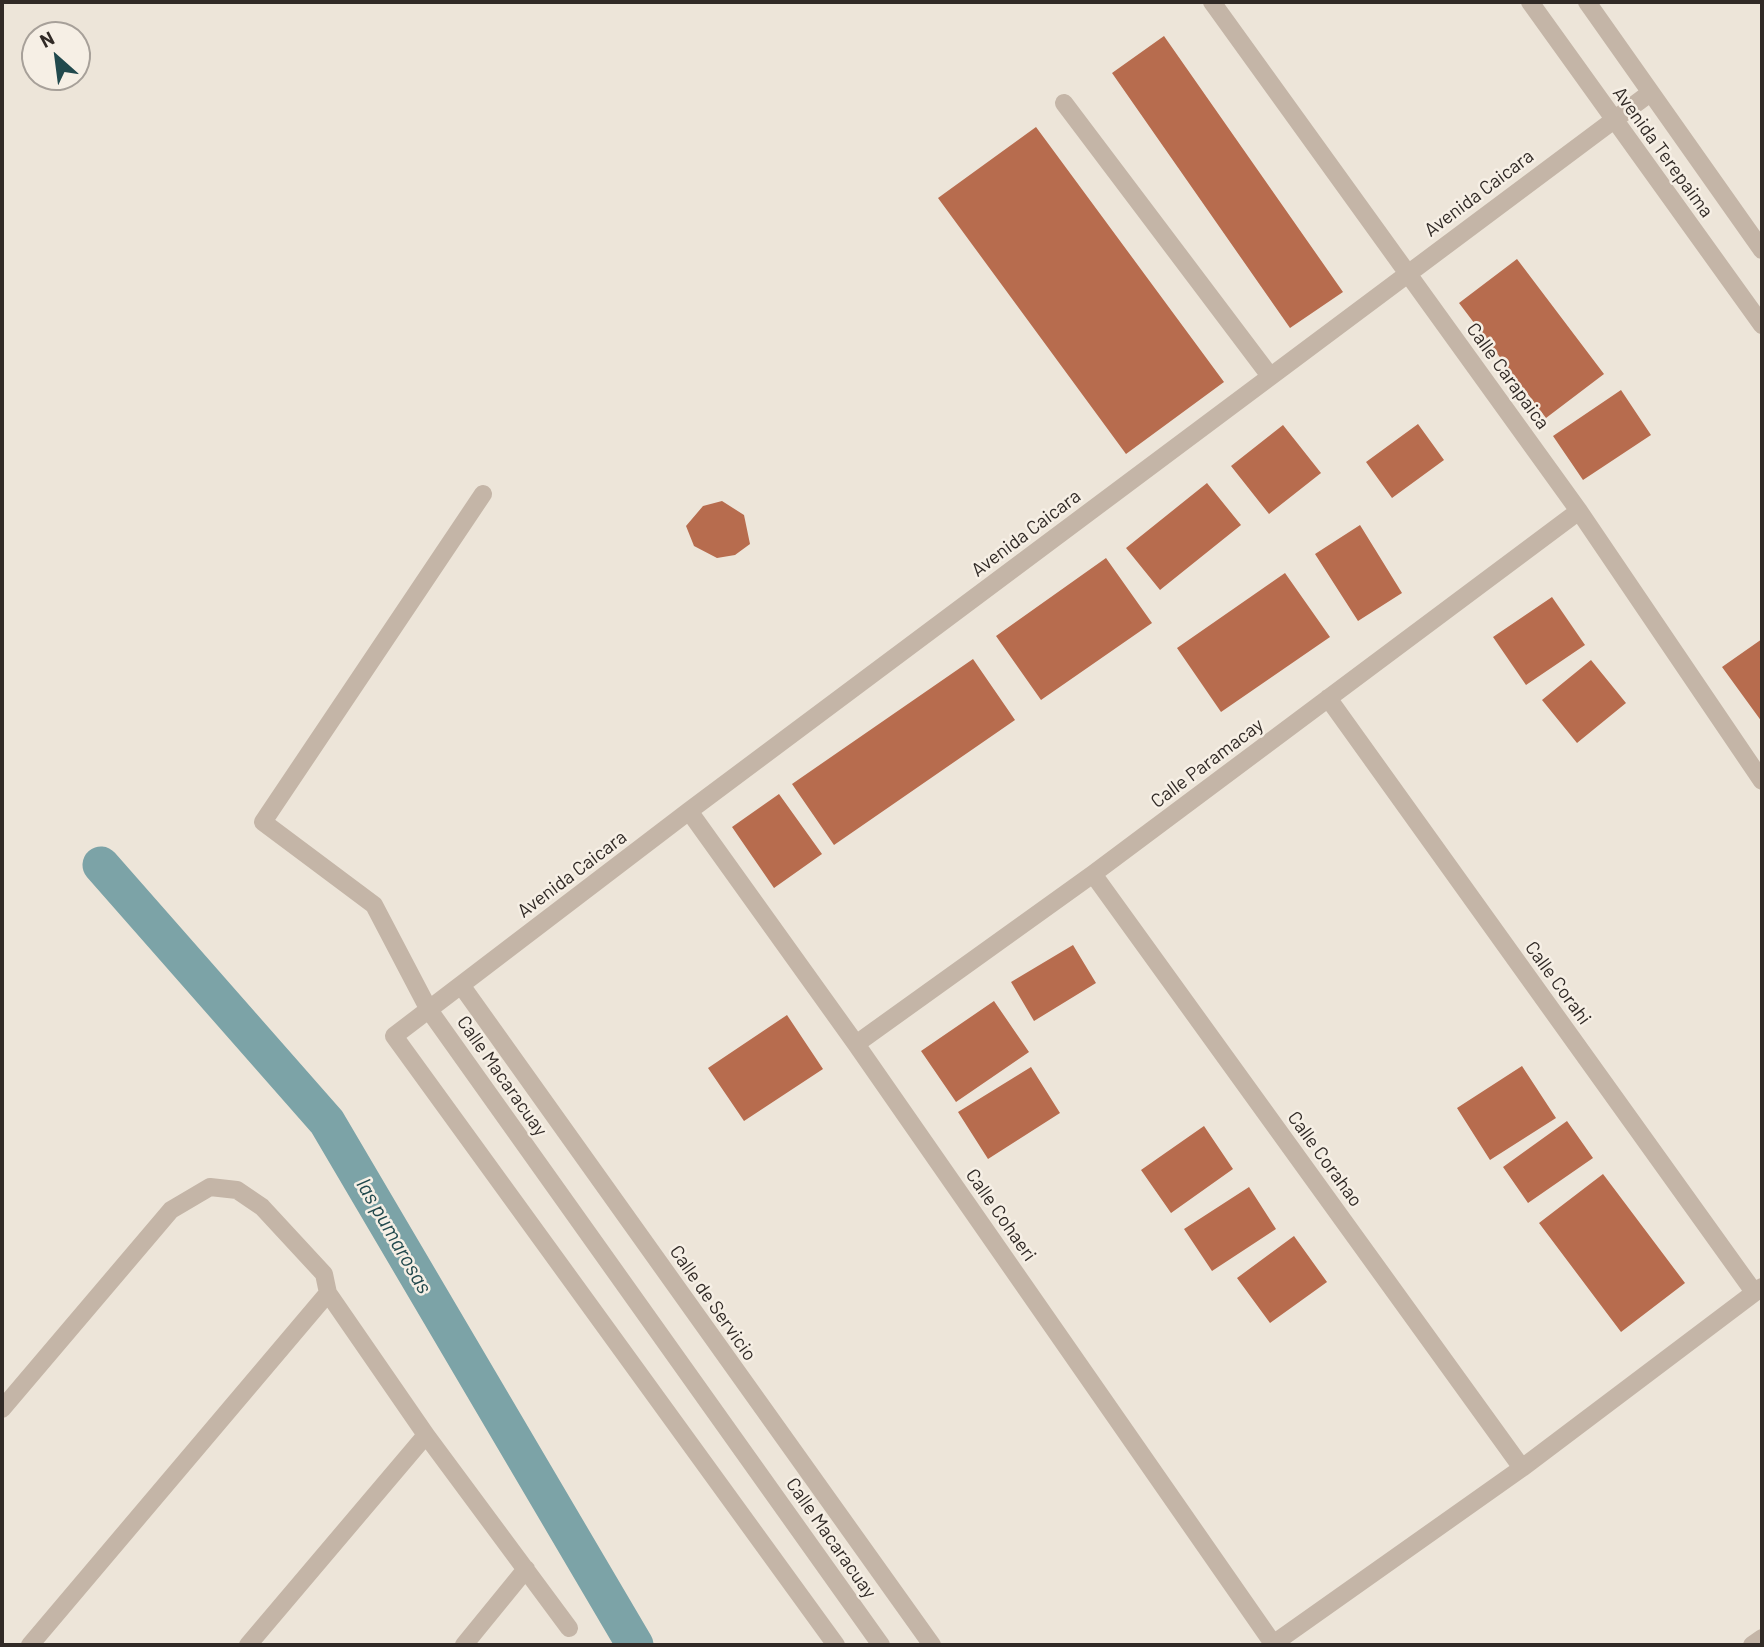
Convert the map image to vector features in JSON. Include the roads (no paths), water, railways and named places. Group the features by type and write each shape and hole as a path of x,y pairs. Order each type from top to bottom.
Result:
{"street":[{"name":"Calle Carapaica","path":"1212,2 1579,511 1762,781"},
{"name":"Avenida Terepaima","path":"1530,2 1762,326"},
{"name":"Avenida Terepaima","path":"1587,2 1762,250"},
{"name":"Avenida Caicara","path":"429,1010 690,811 1650,93"},
{"path":"1064,103 1270,376"},
{"path":"429,1010 374,905 263,821 483,494"},
{"name":"Calle Paramacay","path":"856,1044 1093,874 1579,511"},
{"name":"Calle Corahi","path":"1328,698 1758,1289"},
{"name":"Calle Cohaeri","path":"690,811 856,1044 1274,1645"},
{"name":"Calle Corahao","path":"1093,874 1522,1468"},
{"name":"Calle de Servicio","path":"461,985 932,1645"},
{"name":"Calle Macaracuay","path":"836,1645 394,1036 429,1010 881,1645"},
{"path":"2,1409 171,1210 210,1187 237,1190 262,1207 324,1274 328,1293 426,1435 569,1628"},
{"path":"1274,1645 1522,1468 1758,1289"},
{"path":"30,1645 328,1293"},
{"path":"248,1645 426,1435"},
{"path":"464,1645 526,1569"},
{"path":"1752,1645 1762,1638"}],"waterway":[{"name":"las pumarosas","path":"101,865 327,1122 635,1645"}]}
